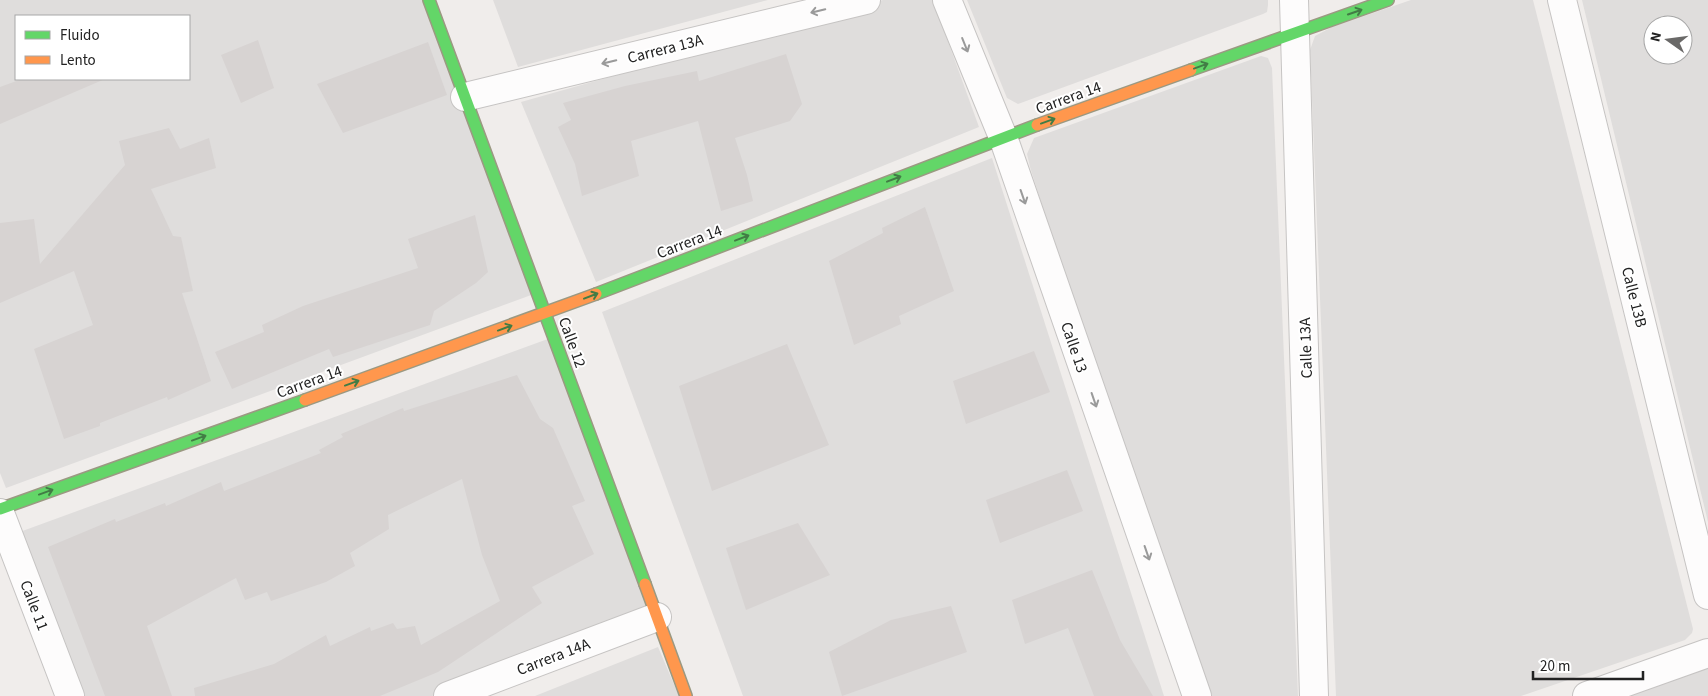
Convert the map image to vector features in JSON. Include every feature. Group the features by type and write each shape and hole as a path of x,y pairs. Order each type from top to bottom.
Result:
{"street":[{"name":"Calle 12","path":"429,0 686,696"},
{"name":"Carrera 13A","path":"464,97 866,0"},
{"name":"Calle 13","path":"946,0 1002,138 1197,696"},
{"name":"Calle 13A","path":"1294,0 1314,696"},
{"name":"Carrera 14","path":"0,509 545,314 1002,138 1388,0"},
{"name":"Calle 13B","path":"1562,0 1708,595"},
{"name":"Calle 11","path":"0,513 70,696"},
{"name":"Carrera 14A","path":"448,696 657,617"},
{"path":"1586,696 1708,653"}],"shaded area":[{"path":"0,0 423,0 534,294 6,488 0,473"},
{"path":"493,0 768,0 518,67"},
{"path":"883,0 933,0 979,127 596,282 521,102"},
{"path":"967,0 1268,0 1268,5 1267,12 1263,14 1018,104 1007,98"},
{"path":"1411,0 1533,0 1693,629 1692,633 1685,640 1521,696 1336,696 1310,50 1315,36 1332,27"},
{"path":"1582,0 1708,0 1708,522"},
{"path":"1261,56 1268,58 1272,68 1298,696 1196,696 1027,154 1034,138"},
{"path":"992,158 1164,696 743,696 602,312"},
{"path":"556,336 653,611 432,696 80,696 17,533"},
{"path":"658,647 679,696 535,696"},
{"path":"1702,667 1708,669 1708,696 1620,696"}],"building":[{"path":"258,40 274,88 241,103 221,55"},
{"path":"428,42 447,95 343,133 317,84"},
{"path":"786,54 802,104 790,121 735,138 753,201 721,211 698,121 631,141 639,176 582,196 575,164 558,127 571,120 563,103 625,86 697,71 699,81"},
{"path":"19,80 103,80 0,124 0,87"},
{"path":"169,128 180,149 209,138 216,168 151,189 173,236 181,237 193,291 182,293 211,381 168,400 167,397 100,423 100,426 64,439 34,349 93,325 74,271 0,303 0,223 34,219 40,264 125,165 119,141"},
{"path":"925,207 954,291 899,316 901,324 854,345 829,261 883,233 882,228"},
{"path":"475,215 488,272 476,283 434,311 430,325 333,357 329,349 232,389 215,352 264,332 262,325 303,306 418,268 408,239"},
{"path":"787,344 829,445 712,491 679,386"},
{"path":"1034,351 1050,392 966,424 953,381"},
{"path":"517,375 540,419 553,428 585,501 572,506 594,554 532,587 542,603 438,672 380,696 195,696 194,688 274,664 326,635 330,646 370,627 371,631 393,623 397,629 415,626 421,645 500,601 482,555 462,479 388,515 389,529 350,553 355,566 326,582 271,601 267,592 245,600 236,578 147,626 172,696 105,696 48,547 115,519 116,522 165,503 166,506 221,482 224,491 321,453 319,450 343,437 341,434 403,408 404,411"},
{"path":"1067,470 1083,511 1000,543 986,500"},
{"path":"798,523 830,575 746,610 726,548"},
{"path":"1092,570 1120,640 1153,696 1094,696 1068,628 1025,644 1012,600"},
{"path":"951,606 967,652 842,696 829,652 891,620"}],"traffic: fast":[{"path":"429,0 645,584"},
{"path":"1191,70 1388,0"},
{"path":"596,294 1037,125"},
{"path":"0,509 305,400"}],"traffic: slow":[{"path":"1037,125 1191,70"},
{"path":"305,400 596,294"},
{"path":"645,584 686,696"}]}
